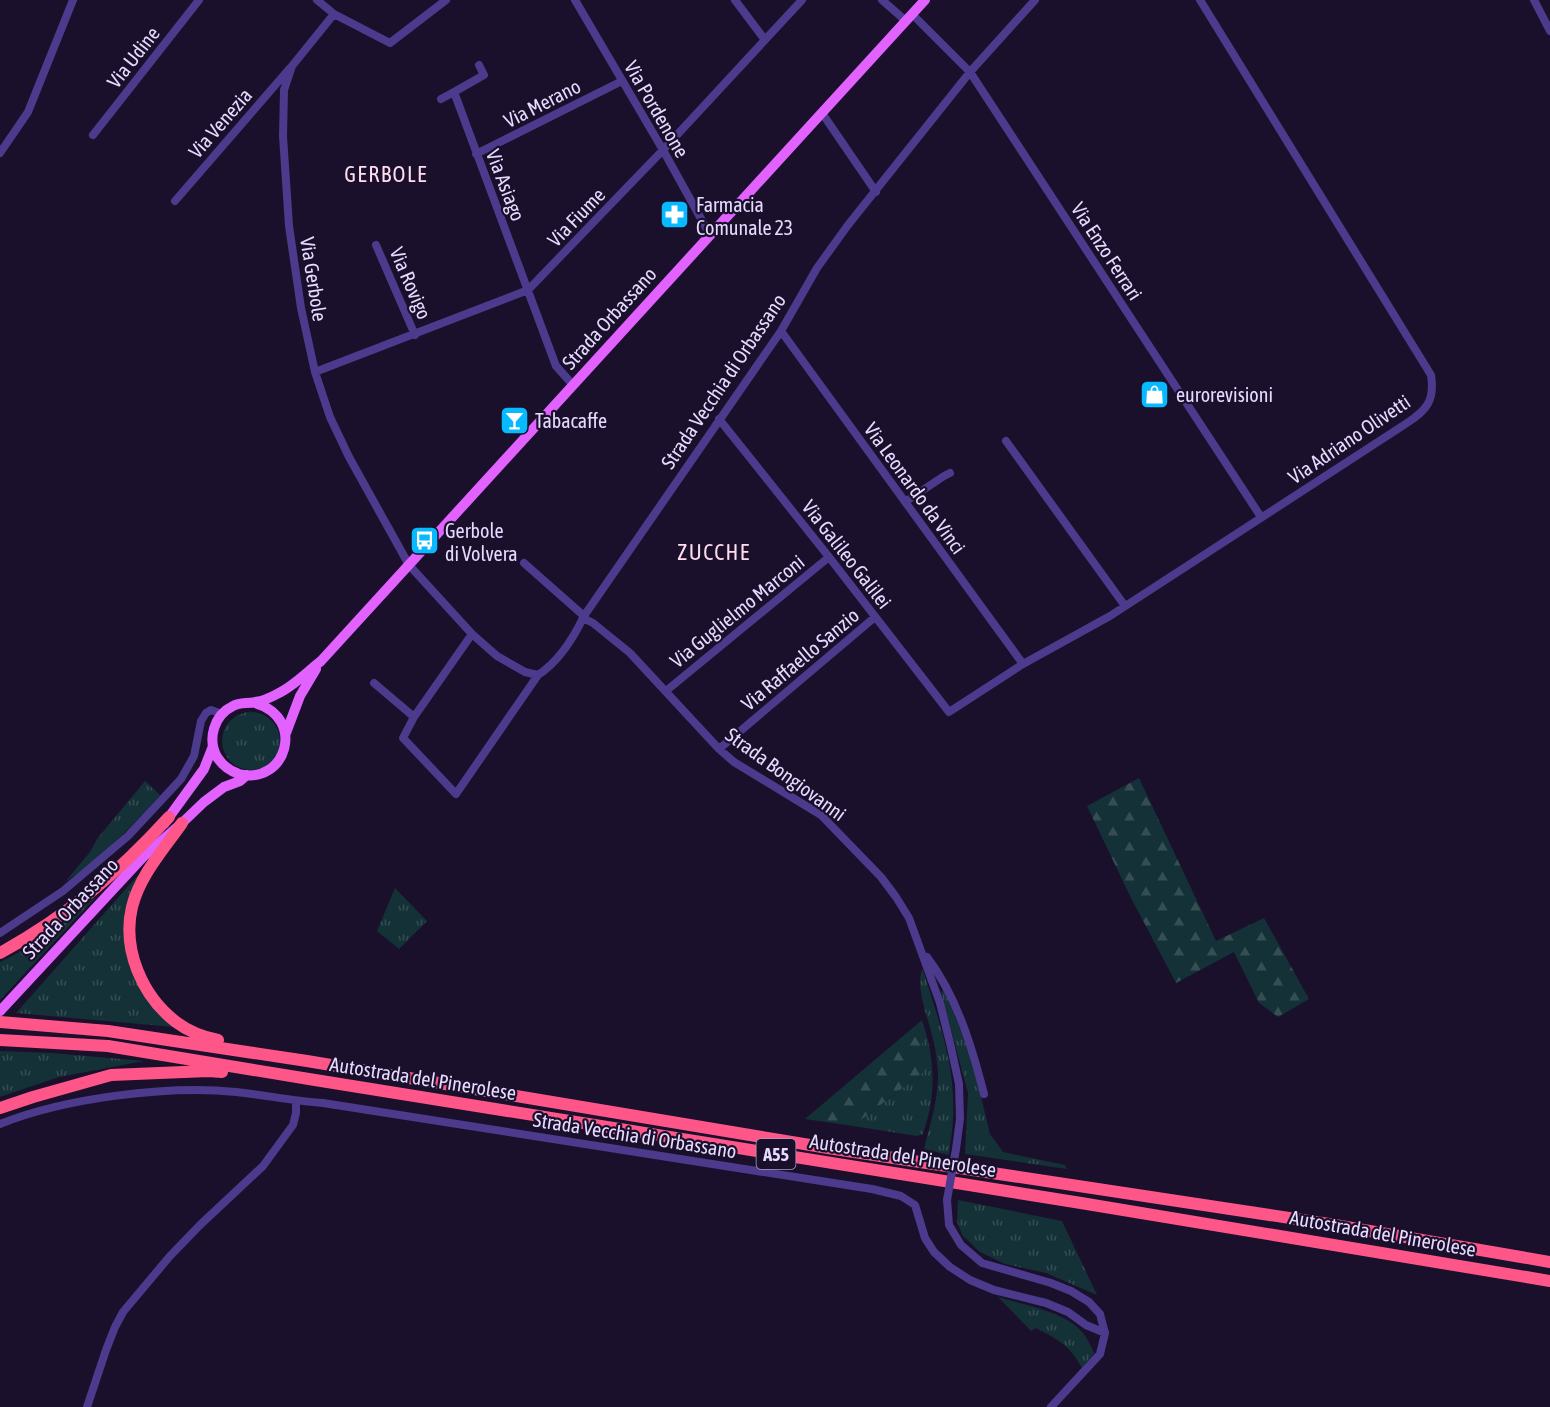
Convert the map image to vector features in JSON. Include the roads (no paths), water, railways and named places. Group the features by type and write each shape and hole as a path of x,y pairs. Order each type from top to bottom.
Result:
{"highway":[{"path":"0,953 36,933 83,899 141,848 169,817"},
{"path":"182,823 145,876 132,906 130,940 140,977 159,1006 177,1023 202,1037 307,1061"},
{"name":"Autostrada del Pinerolese","path":"0,1022 108,1031 307,1061 828,1148 1329,1224 1550,1262"},
{"name":"Autostrada del Pinerolese","path":"0,1040 108,1046 1550,1281"},
{"path":"0,1108 111,1075 208,1071 315,1080"}],"main road":[{"name":"Strada Orbassano","path":"0,1011 143,857 204,802 224,787 240,781 247,775 268,770 276,764 282,755 285,734 300,696 321,662 925,0"},
{"name":"Strada Orbassano","path":"143,857 204,769 213,746 213,729 222,714 232,706 255,703 284,690 321,662"},
{"path":"255,703 272,710 283,725 285,734"},
{"path":"213,746 217,758 225,767 235,773 247,775"}],"street":[{"path":"0,153 28,112 73,0"},
{"name":"Via Udine","path":"93,135 199,0"},
{"path":"317,0 334,14 390,43 446,0"},
{"name":"Via Pordenone","path":"575,0 663,150 710,236"},
{"path":"735,0 765,40"},
{"name":"Via Fiume","path":"315,372 528,290 663,150 802,0"},
{"name":"Via Enzo Ferrari","path":"882,0 909,17 969,72 1261,517"},
{"name":"Strada Vecchia di Orbassano","path":"414,717 403,738 456,794 538,675 549,668 565,648 583,617 781,331 817,268 848,225 969,72 1035,0"},
{"name":"Via Adriano Olivetti","path":"949,712 1023,664 1110,616 1415,418 1429,404 1433,386 1431,375 1425,364 1200,0"},
{"path":"1534,0 1550,31"},
{"name":"Via Gerbole","path":"334,14 292,66 284,90 283,136 289,226 301,308 315,372 330,417 349,457 408,565 472,634 497,656 525,672 538,675"},
{"path":"441,99 483,75 479,65"},
{"name":"Via Venezia","path":"175,201 292,66"},
{"name":"Via Merano","path":"476,154 622,81"},
{"name":"Via Asiago","path":"454,92 556,366 573,385"},
{"path":"822,113 876,192"},
{"name":"Via Rovigo","path":"376,244 415,335"},
{"name":"Via Leonardo da Vinci","path":"781,331 1023,664"},
{"name":"Via Galileo Galilei","path":"719,418 949,712"},
{"path":"1006,441 1125,606"},
{"path":"905,502 950,473"},
{"name":"Via Guglielmo Marconi","path":"666,691 830,557"},
{"name":"Strada Bongiovanni","path":"524,563 583,617 630,652 719,749 734,762 821,815 881,877 909,918 921,948 940,1002 959,1084 960,1119 947,1200 949,1225 961,1245 982,1263 1052,1283 1089,1302 1100,1314 1105,1333"},
{"name":"Via Raffaello Sanzio","path":"719,749 875,617"},
{"path":"374,683 414,717 472,634"},
{"path":"0,933 63,891 128,836 181,779 194,756 201,721 206,713 211,710 222,714"},
{"path":"921,948 942,979 968,1037 984,1094"},
{"name":"Strada Vecchia di Orbassano","path":"0,1124 34,1112 101,1098 203,1090 235,1092 323,1103 872,1189 901,1196 915,1205 925,1238 934,1252 950,1267 970,1280 994,1290 1046,1303 1068,1312 1086,1325 1105,1333"},
{"path":"87,1407 106,1350 123,1312 170,1256 263,1166 292,1125 296,1113 296,1101"},
{"path":"1052,1407 1100,1354 1105,1333"}],"place":[{"name":"Farmacia Comunale 23","path":"675,215"},
{"name":"eurorevisioni","path":"1155,394"},
{"name":"Tabacaffe","path":"514,420"},
{"name":"Gerbole di Volvera","path":"424,541"}],"district":[{"name":"GERBOLE","path":"386,174"},
{"name":"ZUCCHE","path":"714,552"}]}
